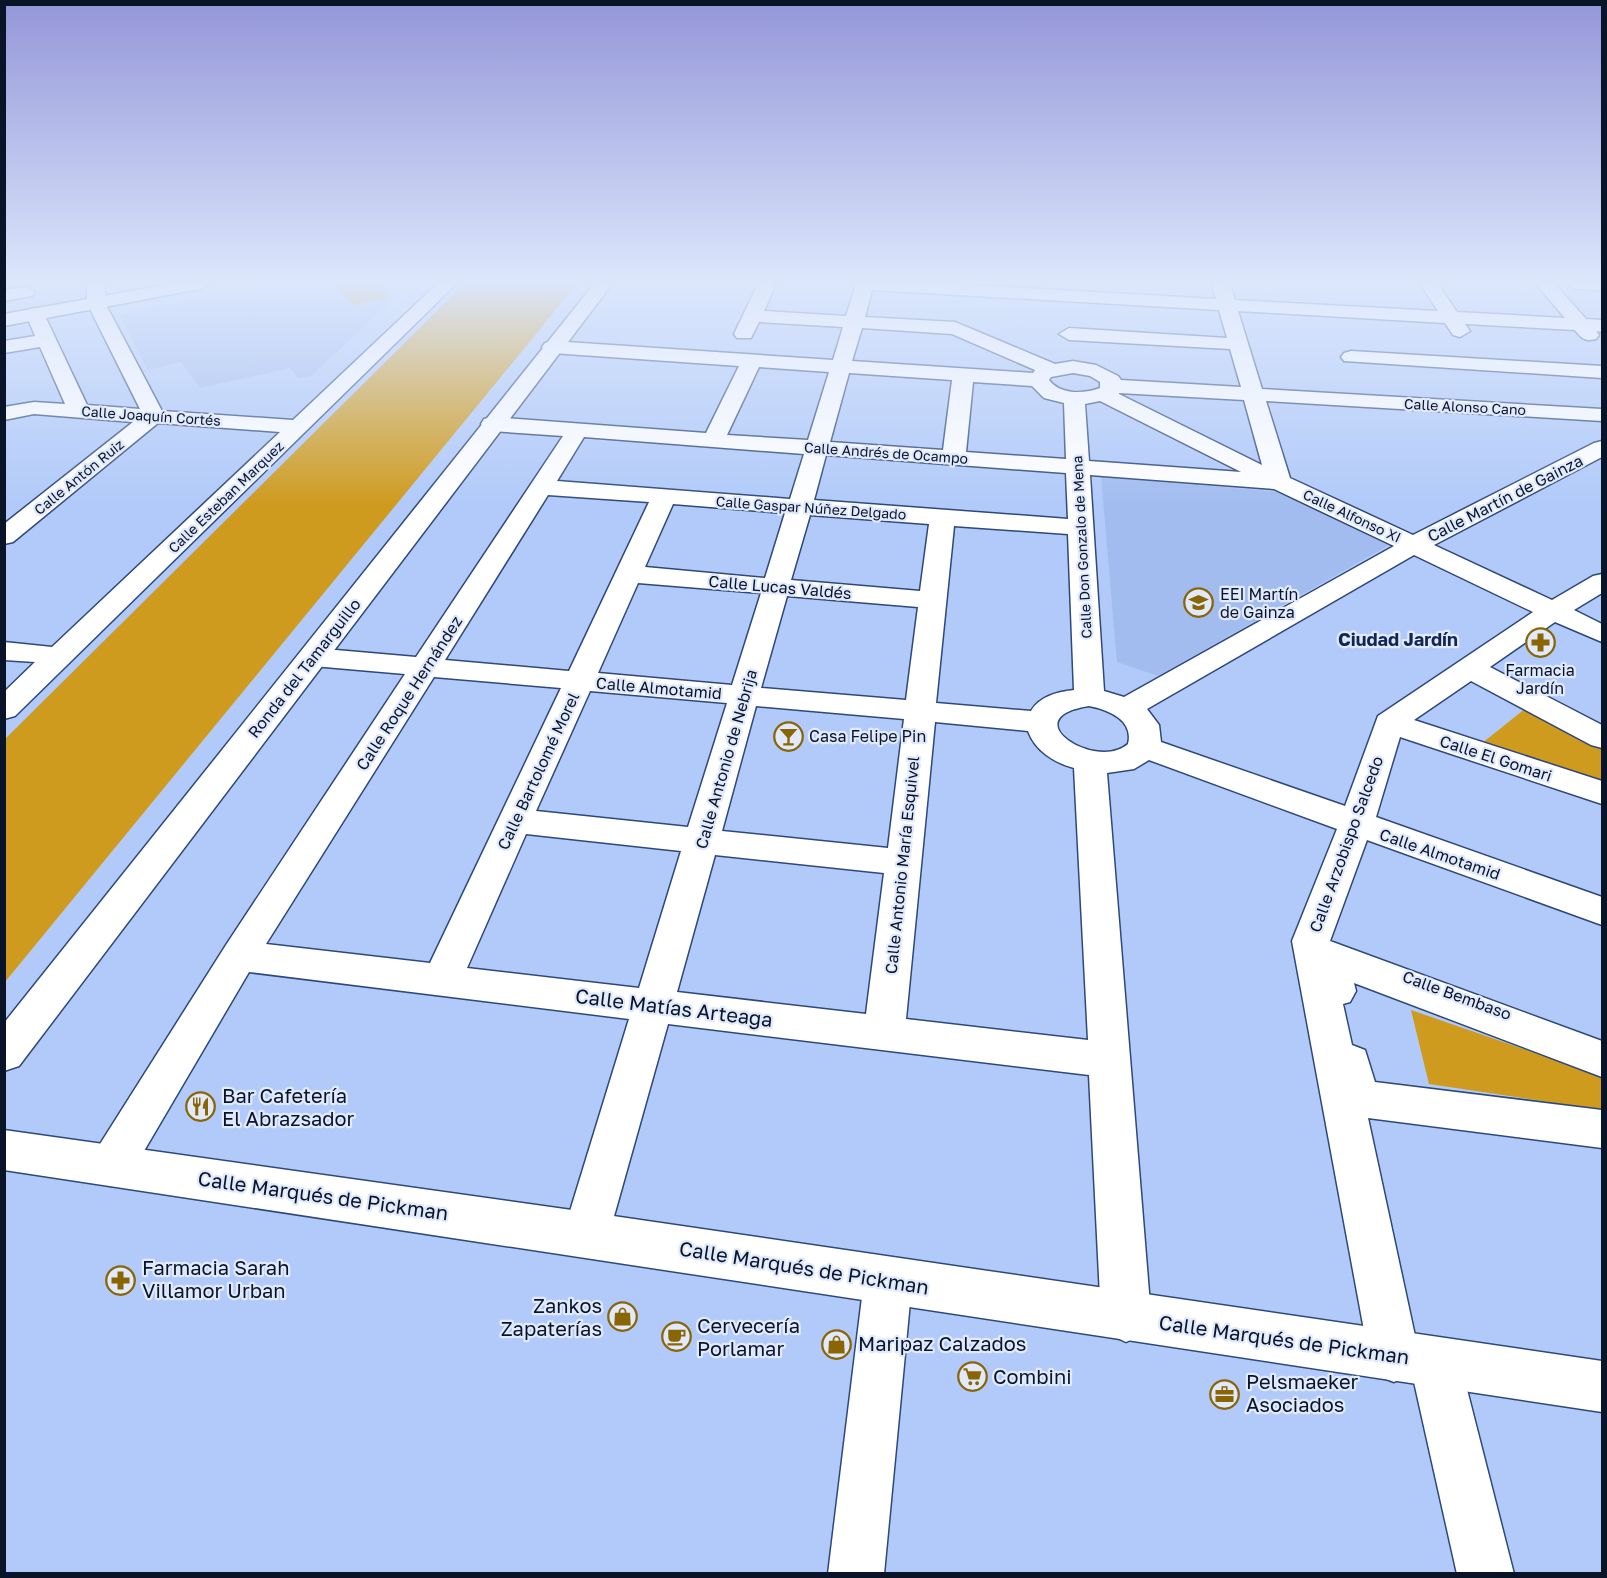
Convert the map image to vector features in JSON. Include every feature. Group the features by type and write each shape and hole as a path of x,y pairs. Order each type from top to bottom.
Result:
{"street":[{"path":"54,358 76,404"},
{"path":"126,358 154,417"},
{"name":"Calle Esteban Marquez","path":"4,709 370,358"},
{"name":"Ronda del Tamarguillo","path":"4,1054 544,358"},
{"path":"696,358 963,375 1044,374"},
{"path":"713,441 742,358"},
{"name":"Calle Antonio de Nebrija","path":"586,1234 845,358"},
{"path":"1012,358 1044,374"},
{"path":"1072,358 1073,367"},
{"path":"1242,358 1279,482"},
{"name":"Calle Alonso Cano","path":"1074,398 1108,390 1253,394 1349,358"},
{"name":"Calle Alonso Cano","path":"1354,358 1602,415"},
{"path":"1362,358 1602,372"},
{"path":"1478,358 1483,365"},
{"name":"Calle Alfonso XI","path":"1044,374 1073,367 1105,375 1108,390 1279,482 1602,634"},
{"path":"1044,374 1045,389 1074,398"},
{"path":"954,458 963,375"},
{"name":"Calle Don Gonzalo de Mena","path":"1074,398 1089,698"},
{"name":"Calle Joaquín Cortés","path":"4,414 34,408 76,404 154,417 298,427"},
{"path":"4,428 34,408"},
{"name":"Calle Antón Ruiz","path":"4,537 154,417"},
{"name":"Calle Andrés de Ocampo","path":"492,424 1279,482"},
{"name":"Calle Roque Hernández","path":"111,1166 240,956 578,430"},
{"name":"Calle Martín de Gainza","path":"1126,708 1413,545 1602,448"},
{"name":"Calle Gaspar Núñez Delgado","path":"541,486 800,508 1082,528"},
{"name":"Calle Bartolomé Morel","path":"442,980 664,497"},
{"name":"Calle Antonio María Esquivel","path":"884,1034 942,518"},
{"name":"Calle Lucas Valdés","path":"628,574 933,600"},
{"path":"1389,723 1553,611 1602,582"},
{"path":"4,651 60,656"},
{"name":"Calle Almotamid","path":"313,657 1041,722"},
{"path":"1469,668 1602,738"},
{"path":"1075,698 1115,703 1126,708 1144,727 1146,737 1144,747 1123,762 1090,763 1059,752 1048,742 1042,732 1041,722 1052,706 1075,698"},
{"name":"Calle El Gomari","path":"1389,723 1602,793"},
{"name":"Calle Arzobispo Salcedo","path":"1389,723 1356,825 1311,941 1345,1109 1414,1359 1486,1574"},
{"name":"Calle Almotamid","path":"1144,747 1356,825 1602,911"},
{"path":"1090,763 1126,1317"},
{"path":"514,821 902,862"},
{"name":"Calle Bembaso","path":"1311,941 1602,1049"},
{"name":"Calle Matías Arteaga","path":"240,956 1108,1060"},
{"path":"1602,1059 1330,958 1357,1098 1602,1130"},
{"path":"1345,1109 1602,1143"},
{"name":"Calle Marqués de Pickman","path":"4,1150 586,1234 1602,1387"},
{"path":"856,1574 888,1281"}],"shaded area":[{"path":"142,358 331,358 311,376 298,378 290,368 200,388 181,362 148,370"},
{"path":"390,358 517,358 5,982 5,739"},
{"name":"EEI Martín de Gainza","path":"1101,477 1280,492 1389,545 1158,676 1117,662"},
{"path":"1526,708 1602,747 1602,785 1481,744"},
{"path":"1411,1010 1602,1076 1602,1110 1429,1084"}],"place":[{"name":"EEI Martín de Gainza","path":"1199,603"},
{"name":"Farmacia Jardín","path":"1540,642"},
{"name":"Casa Felipe Pin","path":"788,736"},
{"name":"Bar Cafetería El Abrazsador","path":"201,1107"},
{"name":"Farmacia Sarah Villamor Urban","path":"121,1280"},
{"name":"Zankos Zapaterías","path":"623,1317"},
{"name":"Cervecería Porlamar","path":"676,1337"},
{"name":"Maripaz Calzados","path":"837,1344"},
{"name":"Combini","path":"972,1377"},
{"name":"Pelsmaeker Asociados","path":"1225,1394"}],"district":[{"name":"Ciudad Jardín","path":"1398,640"}]}
